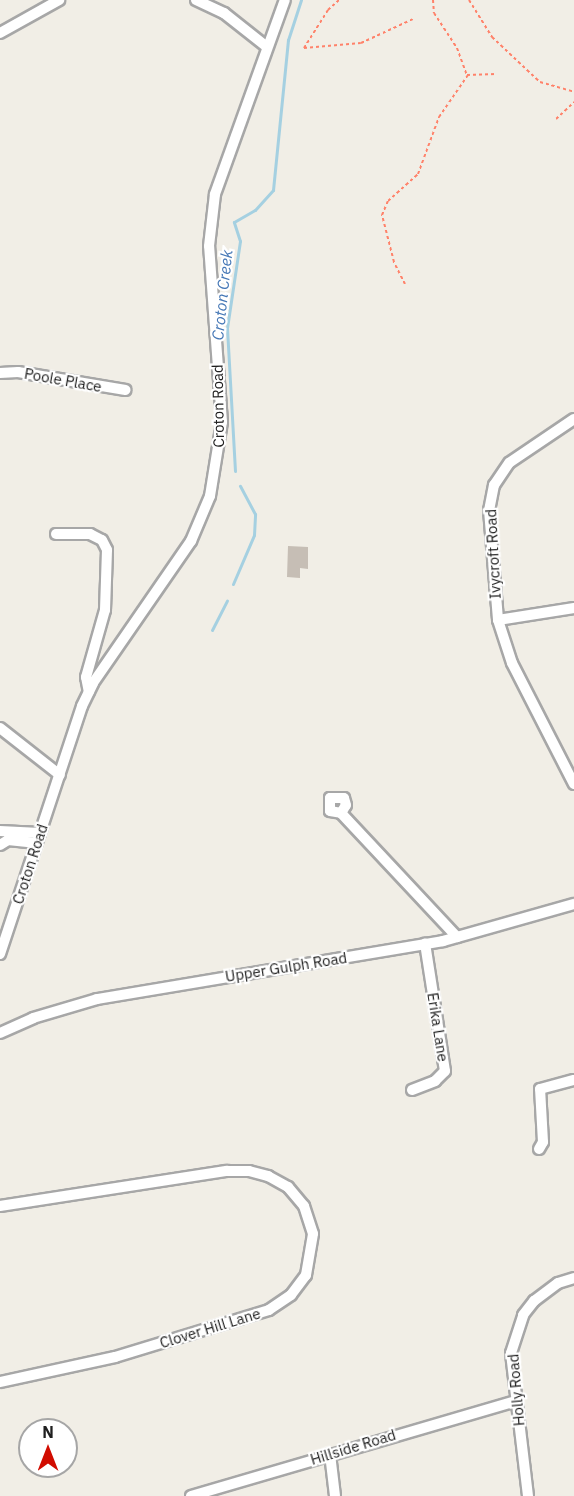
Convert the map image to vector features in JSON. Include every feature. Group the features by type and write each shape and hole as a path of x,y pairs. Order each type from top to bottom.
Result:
{"street":[{"path":"0,33 59,0"},
{"path":"196,0 224,14 267,47"},
{"name":"Croton Road","path":"0,954 89,692 191,541 212,489 222,422 210,222 222,167 285,0"},
{"name":"Poole Place","path":"0,373 18,372 125,390"},
{"name":"Ivycroft Road","path":"574,419 515,457 494,485 489,536 498,620 512,663 574,784"},
{"path":"56,534 90,534 102,540 107,550 105,610 86,677 89,692"},
{"name":"Ivycroft Road","path":"498,620 574,608"},
{"path":"0,728 60,775"},
{"path":"341,813 457,937"},
{"path":"0,831 39,838"},
{"path":"0,845 8,840 39,838"},
{"name":"Upper Gulph Road","path":"0,1033 33,1018 97,999 425,944 574,904"},
{"name":"Erika Lane","path":"412,1090 435,1081 445,1071 425,944"},
{"path":"539,1149 543,1142 540,1089 574,1080"},
{"name":"Clover Hill Lane","path":"0,1206 227,1171 249,1171 268,1176 288,1187 304,1206 314,1234 306,1275 291,1295 269,1310 115,1357 0,1382"},
{"name":"Holly Road","path":"528,1496 511,1353 523,1315 558,1283 574,1278"},
{"name":"Hillside Road","path":"191,1496 516,1401"},
{"path":"330,1454 335,1496"}],"path":[{"path":"339,0 328,10 304,48 361,43 413,19"},
{"path":"433,0 434,13 457,48 468,75"},
{"path":"470,0 492,37 540,82 574,92"},
{"path":"468,75 496,74"},
{"path":"405,285 394,262 382,215 388,201 418,174 439,117 468,75"},
{"path":"556,119 574,102"}],"building":[{"path":"288,546 308,547 308,569 300,568 300,578 287,577"}],"waterway":[{"name":"Croton Creek","path":"235,471 227,328 240,241 234,222 255,210 273,190 288,40 301,0"},
{"name":"Croton Creek","path":"233,584 254,535 255,514 240,486"},
{"name":"Croton Creek","path":"212,630 227,601"}]}
